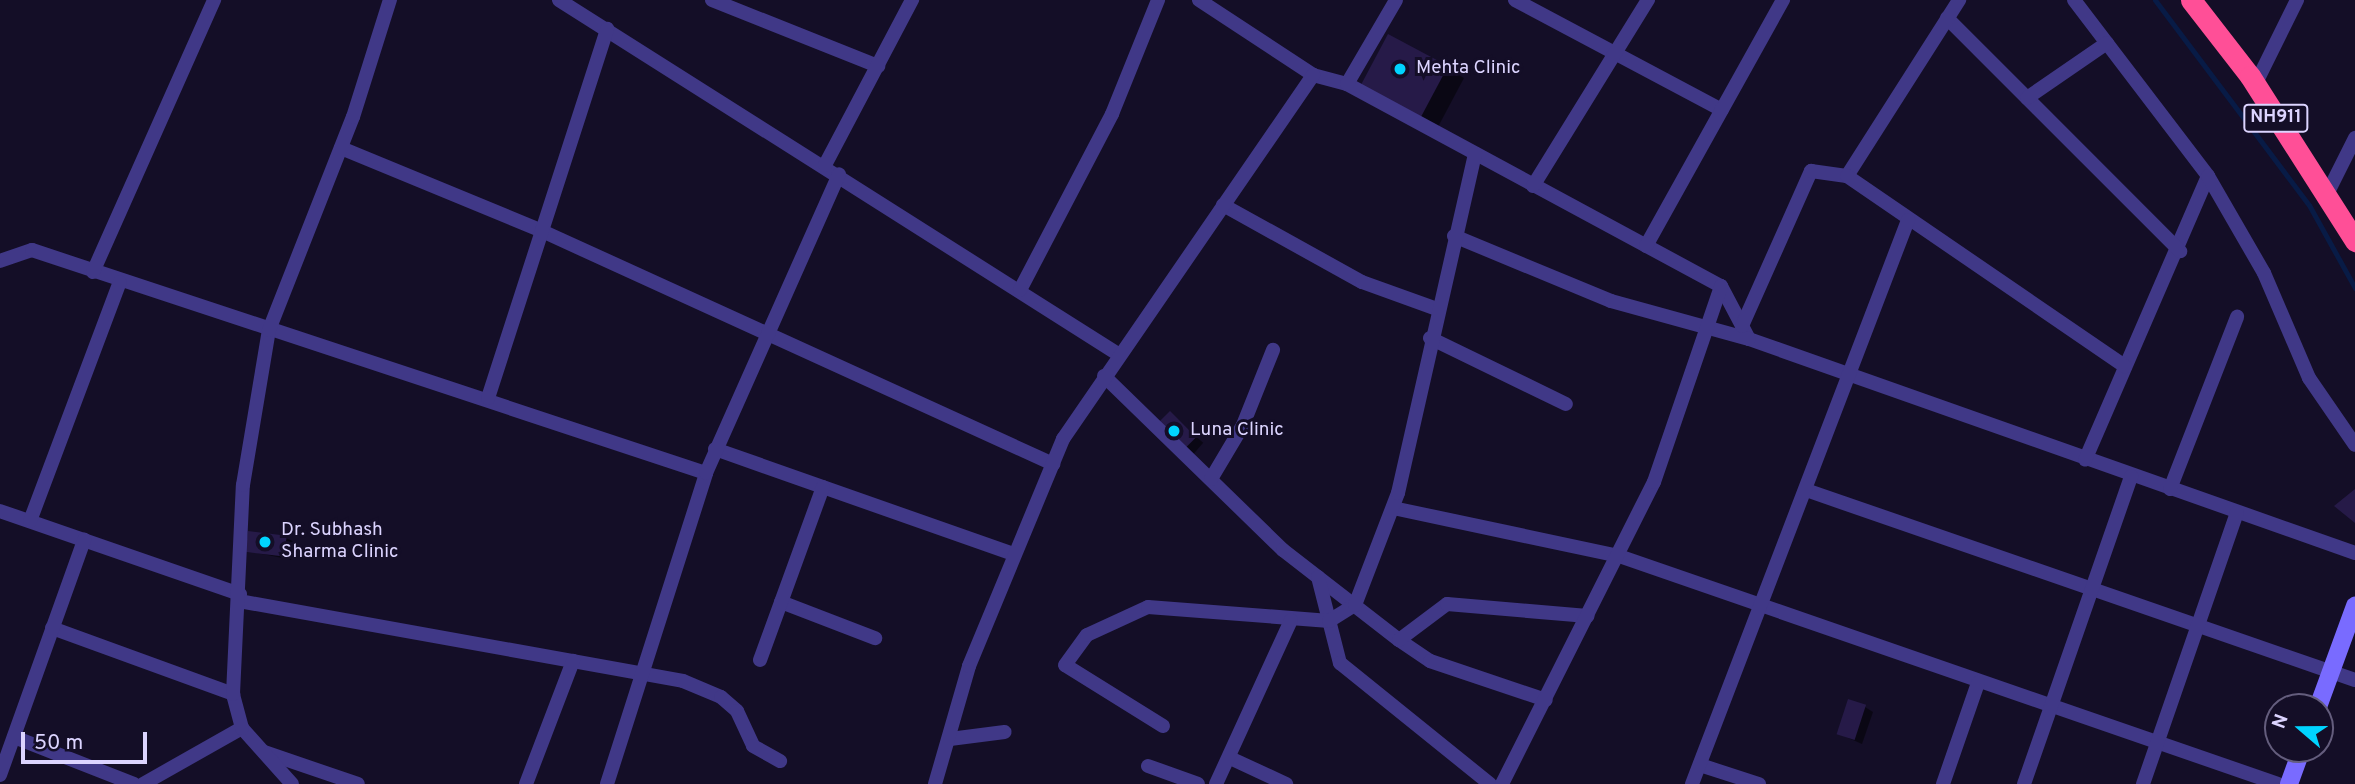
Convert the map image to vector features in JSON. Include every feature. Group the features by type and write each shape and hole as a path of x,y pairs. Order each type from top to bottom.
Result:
{"highway":[{"name":"NH911","path":"2191,0 2255,85 2355,241"}],"street":[{"path":"93,272 214,0"},
{"path":"292,784 242,728 233,694 243,485 269,330 341,148 390,0"},
{"path":"559,0 825,164 1118,354"},
{"path":"712,0 878,66"},
{"path":"825,164 912,0"},
{"path":"1020,290 1112,114 1158,0"},
{"path":"1199,0 1313,75 1347,84 1721,286 1746,332"},
{"path":"1347,84 1396,0"},
{"path":"1515,0 1722,110"},
{"path":"1533,186 1618,55 1648,0"},
{"path":"1646,246 1783,0"},
{"path":"1847,176 1959,0"},
{"path":"2074,0 2208,176 2264,273 2309,378 2355,444"},
{"path":"2255,85 2297,0"},
{"path":"1947,18 2180,251"},
{"path":"488,398 607,29"},
{"path":"2027,98 2107,43"},
{"path":"935,784 969,666 1052,464 1118,354 1313,75"},
{"path":"2326,196 2351,157 2355,138"},
{"path":"341,148 542,231 1052,464"},
{"path":"1163,726 1065,665 1087,635 1148,607 1329,621 1355,605 1393,509 1430,338 1475,154"},
{"path":"1746,332 1811,171 1847,176 2125,366"},
{"path":"607,784 715,449 764,331 839,174"},
{"path":"2085,460 2125,366 2180,251 2183,222 2208,176"},
{"path":"1223,205 1362,282 1437,309"},
{"path":"1692,784 1762,609 1908,220"},
{"path":"1454,236 1611,301 1707,328 1746,332 1848,375 2355,553"},
{"path":"0,261 32,250 120,282 488,398 706,473"},
{"path":"30,521 120,282"},
{"path":"1502,784 1654,482 1721,286"},
{"path":"2170,489 2237,317"},
{"path":"1430,338 1566,404"},
{"path":"1210,479 1243,425 1273,349"},
{"path":"1104,376 1210,479 1318,577 1399,640 1430,661 1546,700"},
{"path":"715,449 1013,554"},
{"path":"2024,784 2131,476"},
{"path":"760,660 823,487"},
{"path":"1806,490 2091,591 2355,680"},
{"path":"1393,509 1619,556 1762,609 2278,784"},
{"path":"0,511 239,597 683,681 721,697 737,711 753,746 780,761"},
{"path":"2143,784 2237,513"},
{"path":"0,775 84,540"},
{"path":"1318,577 1340,663 1490,784"},
{"path":"781,602 875,638"},
{"path":"1399,640 1447,604 1587,616"},
{"path":"2323,693 2355,606"},
{"path":"1216,784 1291,620"},
{"path":"52,628 233,694"},
{"path":"526,784 573,661"},
{"path":"1943,784 1978,683"},
{"path":"143,784 242,728"},
{"path":"950,739 1005,732"},
{"path":"13,737 134,784"},
{"path":"263,751 358,784"},
{"path":"1230,758 1286,784"},
{"path":"2289,784 2297,763"},
{"path":"1700,765 1759,784"},
{"path":"1148,766 1198,784"}],"building":[{"path":"1388,34 1448,66 1420,119 1360,87"},
{"path":"1170,411 1196,437 1181,452 1155,426"},
{"path":"2355,489 2355,523 2334,506"},
{"path":"248,531 287,536 284,557 245,552"},
{"path":"1848,699 1866,705 1855,740 1837,734"}],"waterway":[{"path":"2155,0 2309,205 2355,288"}],"place":[{"name":"Mehta Clinic","path":"1400,69"},
{"name":"Luna Clinic","path":"1174,431"},
{"name":"Dr. Subhash Sharma Clinic","path":"265,542"}]}
